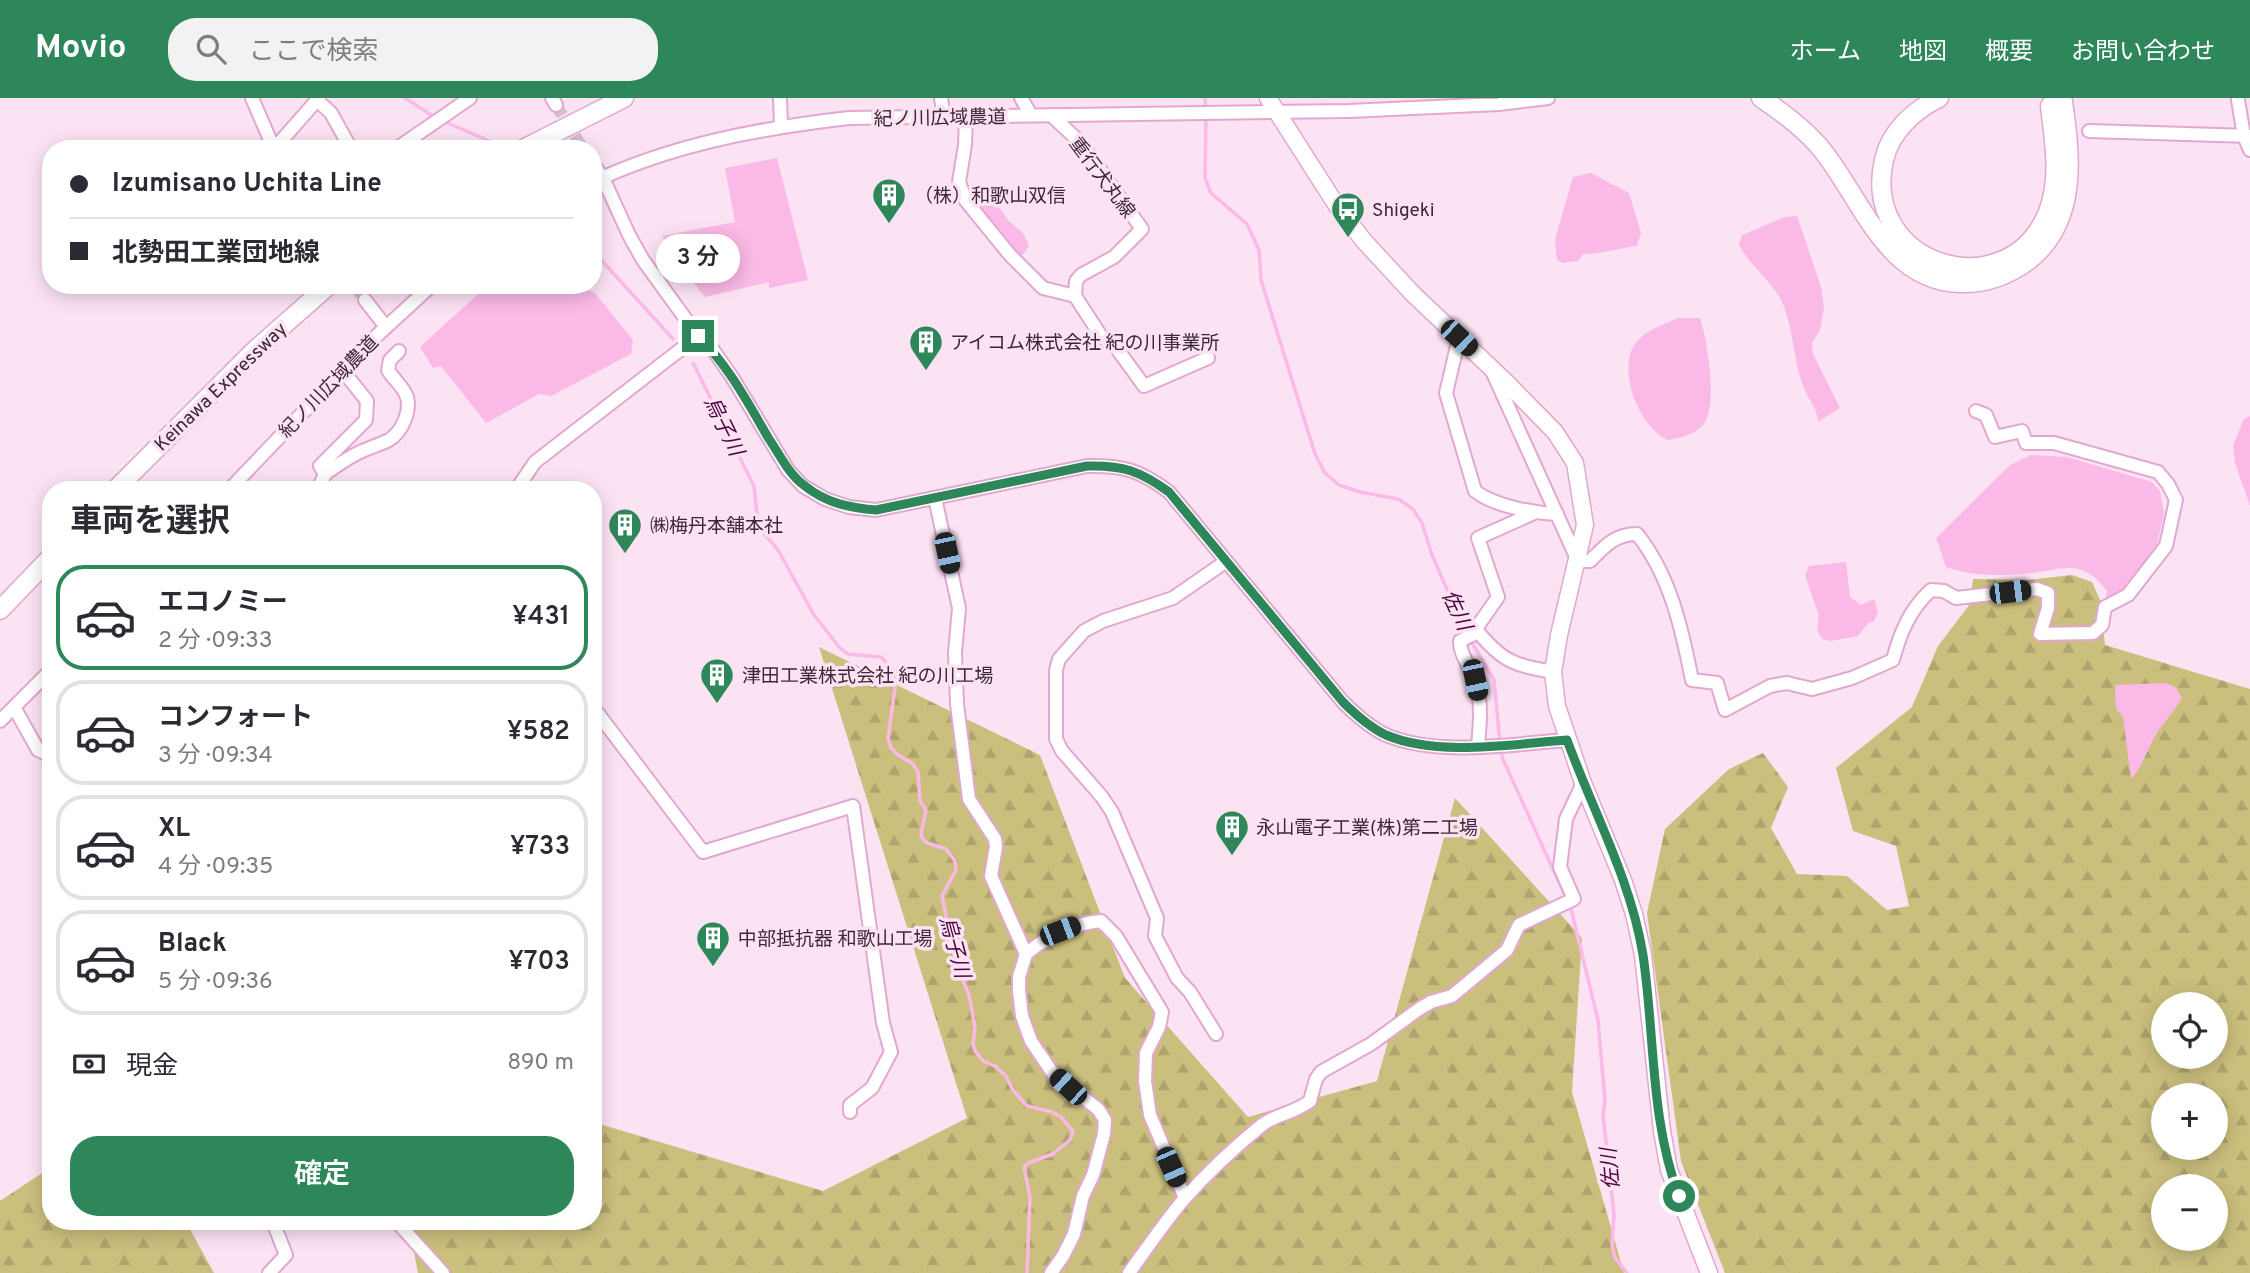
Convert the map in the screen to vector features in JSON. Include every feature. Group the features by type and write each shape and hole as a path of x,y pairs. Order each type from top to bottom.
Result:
{"highway":[{"path":"541,140 624,98"},
{"path":"1761,98 1791,118 1818,145 1888,247 1915,269 1950,283 1971,283 2015,271 2049,240 2061,219 2068,192 2070,166 2057,104 2056,165 2048,211 2039,228 2027,243 2010,256 1990,265 1970,268 1943,265 1906,244 1886,212 1881,193 1885,153 1893,138 1915,113 1939,98"},
{"name":"Keinawa Expressway","path":"124,481 244,361 318,294"},
{"path":"0,610 42,566"}],"main road":[{"path":"1268,98 1337,206 1364,241 1413,294 1555,432 1575,463 1585,524 1553,672 1558,706 1567,740 1634,914 1643,954 1661,1131 1669,1170 1709,1273"}],"street":[{"path":"252,98 270,140"},
{"path":"409,140 470,98"},
{"path":"780,98 781,126"},
{"path":"941,98 944,117"},
{"path":"1021,98 1031,115"},
{"name":"紀ノ川広域農道","path":"602,179 689,146 781,126 849,118 1277,113 1349,104 1548,98"},
{"path":"282,140 318,99 331,113 346,140"},
{"path":"2238,100 2250,150"},
{"name":"重行犬丸線","path":"1051,115 1082,144 1142,229 1114,257 1081,275 1076,281 1075,296"},
{"path":"966,117 959,182 966,201 1010,255 1043,288 1075,296 1101,335 1115,346 1144,386 1208,358"},
{"path":"2089,131 2247,136"},
{"path":"602,187 643,260 698,336 713,350 732,377 788,470 803,486 825,499 849,508 876,510 1087,466 1112,465 1132,470 1153,480 1169,492 1343,702 1374,728 1413,743 1446,747 1567,740"},
{"name":"紀ノ川広域農道","path":"238,481 386,327 422,294"},
{"path":"365,299 386,327"},
{"path":"522,481 535,462 698,336"},
{"path":"1459,338 1446,393 1475,491 1482,496 1534,513 1557,514"},
{"path":"322,481 325,474 358,453 389,440 401,425 409,409 407,397 404,389 394,381 388,370 390,360 399,351"},
{"path":"1490,367 1578,561 1590,561 1609,541 1623,534 1637,534 1653,553 1670,594 1684,636 1692,680 1717,683 1725,710 1770,686 1787,683 1812,689 1852,678 1893,660 1910,614 1931,590 1956,598 2037,589 2048,593 2048,608 2040,634 2093,633 2102,625 2105,607 2128,595 2166,546 2176,500 2168,484 2158,472 2054,443 2026,443 2022,431 1995,437 1986,415 1976,411"},
{"path":"325,474 320,466 366,421 367,401 343,371"},
{"path":"935,498 959,608 955,650 957,704 969,799 995,839 991,876 1026,954"},
{"path":"1483,746 1480,703 1475,680 1459,643 1477,627 1498,597 1478,538 1534,513"},
{"path":"1216,1034 1190,992 1177,978 1155,936 1157,918 1112,812 1062,751 1056,739 1056,670 1059,659 1084,631 1103,621 1172,598 1225,562"},
{"path":"1471,634 1513,664 1553,672"},
{"path":"0,721 42,679"},
{"path":"14,707 38,750 42,752"},
{"path":"602,718 702,852 853,806 883,1023 891,1052 872,1088 850,1105 850,1112"},
{"path":"1129,1273 1185,1198 1265,1123 1289,1115 1310,1101 1316,1079 1321,1072 1371,1044 1431,1002 1452,996 1507,950 1519,925 1574,899 1560,867 1566,819 1583,783"},
{"path":"1051,1273 1074,1234 1083,1196 1093,1175 1105,1120 1098,1109 1054,1075 1031,1041 1022,1016 1019,977 1026,954 1060,931 1101,921 1116,936 1161,1012 1159,1027 1146,1053 1145,1081 1150,1115 1185,1198"},
{"path":"268,1273 286,1255 276,1230"},
{"path":"404,1230 443,1273"}],"green space":[{"path":"2072,575 2092,582 2100,600 2105,645 2250,689 2250,1273 1725,1273 1681,1161 1647,913 1665,829 1729,769 1763,753 1788,787 1771,828 1797,874 1847,876 1887,910 1909,906 1896,846 1853,831 1836,768 1912,707 1938,646 1970,604 1973,579 2027,580"},
{"path":"819,647 1040,755 1125,978 1248,1117 1377,1081 1455,798 1582,938 1572,1092 1624,1273 418,1273 410,1230 602,1230 602,1125 823,1191 967,1118"},
{"path":"42,1173 42,1230 190,1230 214,1273 0,1273 0,1201"}],"shaded area":[{"path":"777,158 808,280 769,288 769,282 705,297 683,270 662,236 735,222 725,168"},
{"path":"1591,173 1629,193 1641,233 1637,246 1583,254 1578,261 1563,263 1557,260 1555,240 1573,177"},
{"path":"995,201 1008,220 1023,233 1029,246 1021,257 977,205"},
{"path":"1797,216 1821,287 1824,308 1820,330 1812,343 1813,354 1840,408 1818,422 1800,378 1782,302 1739,245 1742,235 1785,217"},
{"path":"478,294 596,294 633,340 631,354 551,396 539,394 486,423 441,366 433,368 420,347"},
{"path":"1678,318 1700,318 1710,373 1710,404 1708,416 1700,428 1668,440 1657,433 1639,410 1629,379 1628,364 1631,351 1642,336"},
{"path":"2250,416 2250,506 2235,463 2233,446 2244,419"},
{"path":"2031,455 2067,457 2152,482 2160,491 2164,514 2156,549 2123,590 2106,599 2107,591 2099,581 2076,569 2000,575 1967,573 1946,567 1936,538 2010,465"},
{"path":"1846,562 1850,597 1861,605 1874,599 1878,612 1874,621 1868,623 1858,636 1831,641 1822,639 1817,630 1819,616 1805,575 1809,566"},
{"path":"2166,683 2175,687 2182,698 2158,732 2131,779 2123,717 2116,709 2115,685"}],"waterway":[{"name":"烏子川","path":"405,98 436,118"},
{"name":"佐川","path":"1205,98 1206,109"},
{"name":"佐川","path":"1206,116 1205,178 1211,193 1247,224 1259,250 1261,280 1315,454 1325,473 1339,485 1398,499 1413,509 1422,523 1432,555 1464,629 1494,680 1500,743"},
{"name":"烏子川","path":"443,121 487,140"},
{"name":"烏子川","path":"602,261 673,339"},
{"name":"烏子川","path":"693,363 754,486 757,515 762,531 778,550 814,615 848,654 881,657 891,668 896,681 888,738 891,748 912,763 918,772 920,801 926,810 922,838 927,843 946,849 955,861 956,870 942,896 955,960 969,995 975,1027 975,1051 983,1061 995,1066 1006,1076 1013,1090 1027,1106 1052,1112 1061,1117 1073,1131 1070,1140 1053,1154 1024,1167 1030,1197 1027,1273"},
{"name":"佐川","path":"1501,750 1571,909 1598,1020 1605,1101 1603,1115 1614,1215 1612,1245 1615,1258 1627,1273"}],"tunnel":[{"path":"556,105 577,140"},
{"path":"361,294 365,300"}],"place":[{"name":"（株）和歌山双信","path":"889,225"},
{"name":"Shigeki","path":"1348,239"},
{"name":"アイコム株式会社 紀の川事業所","path":"926,372"},
{"name":"㈱梅丹本舗本社","path":"625,555"},
{"name":"津田工業株式会社 紀の川工場","path":"717,705"},
{"name":"永山電子工業(株)第二工場","path":"1232,857"},
{"name":"中部抵抗器 和歌山工場","path":"713,968"}],"route":[{"path":"698,336 713,350 732,377 788,470 803,486 825,499 849,508 876,510 1087,466 1112,465 1132,470 1153,480 1169,492 1343,702 1374,728 1413,743 1446,747 1567,740 1634,914 1643,954 1661,1131 1669,1170 1679,1196"}]}
